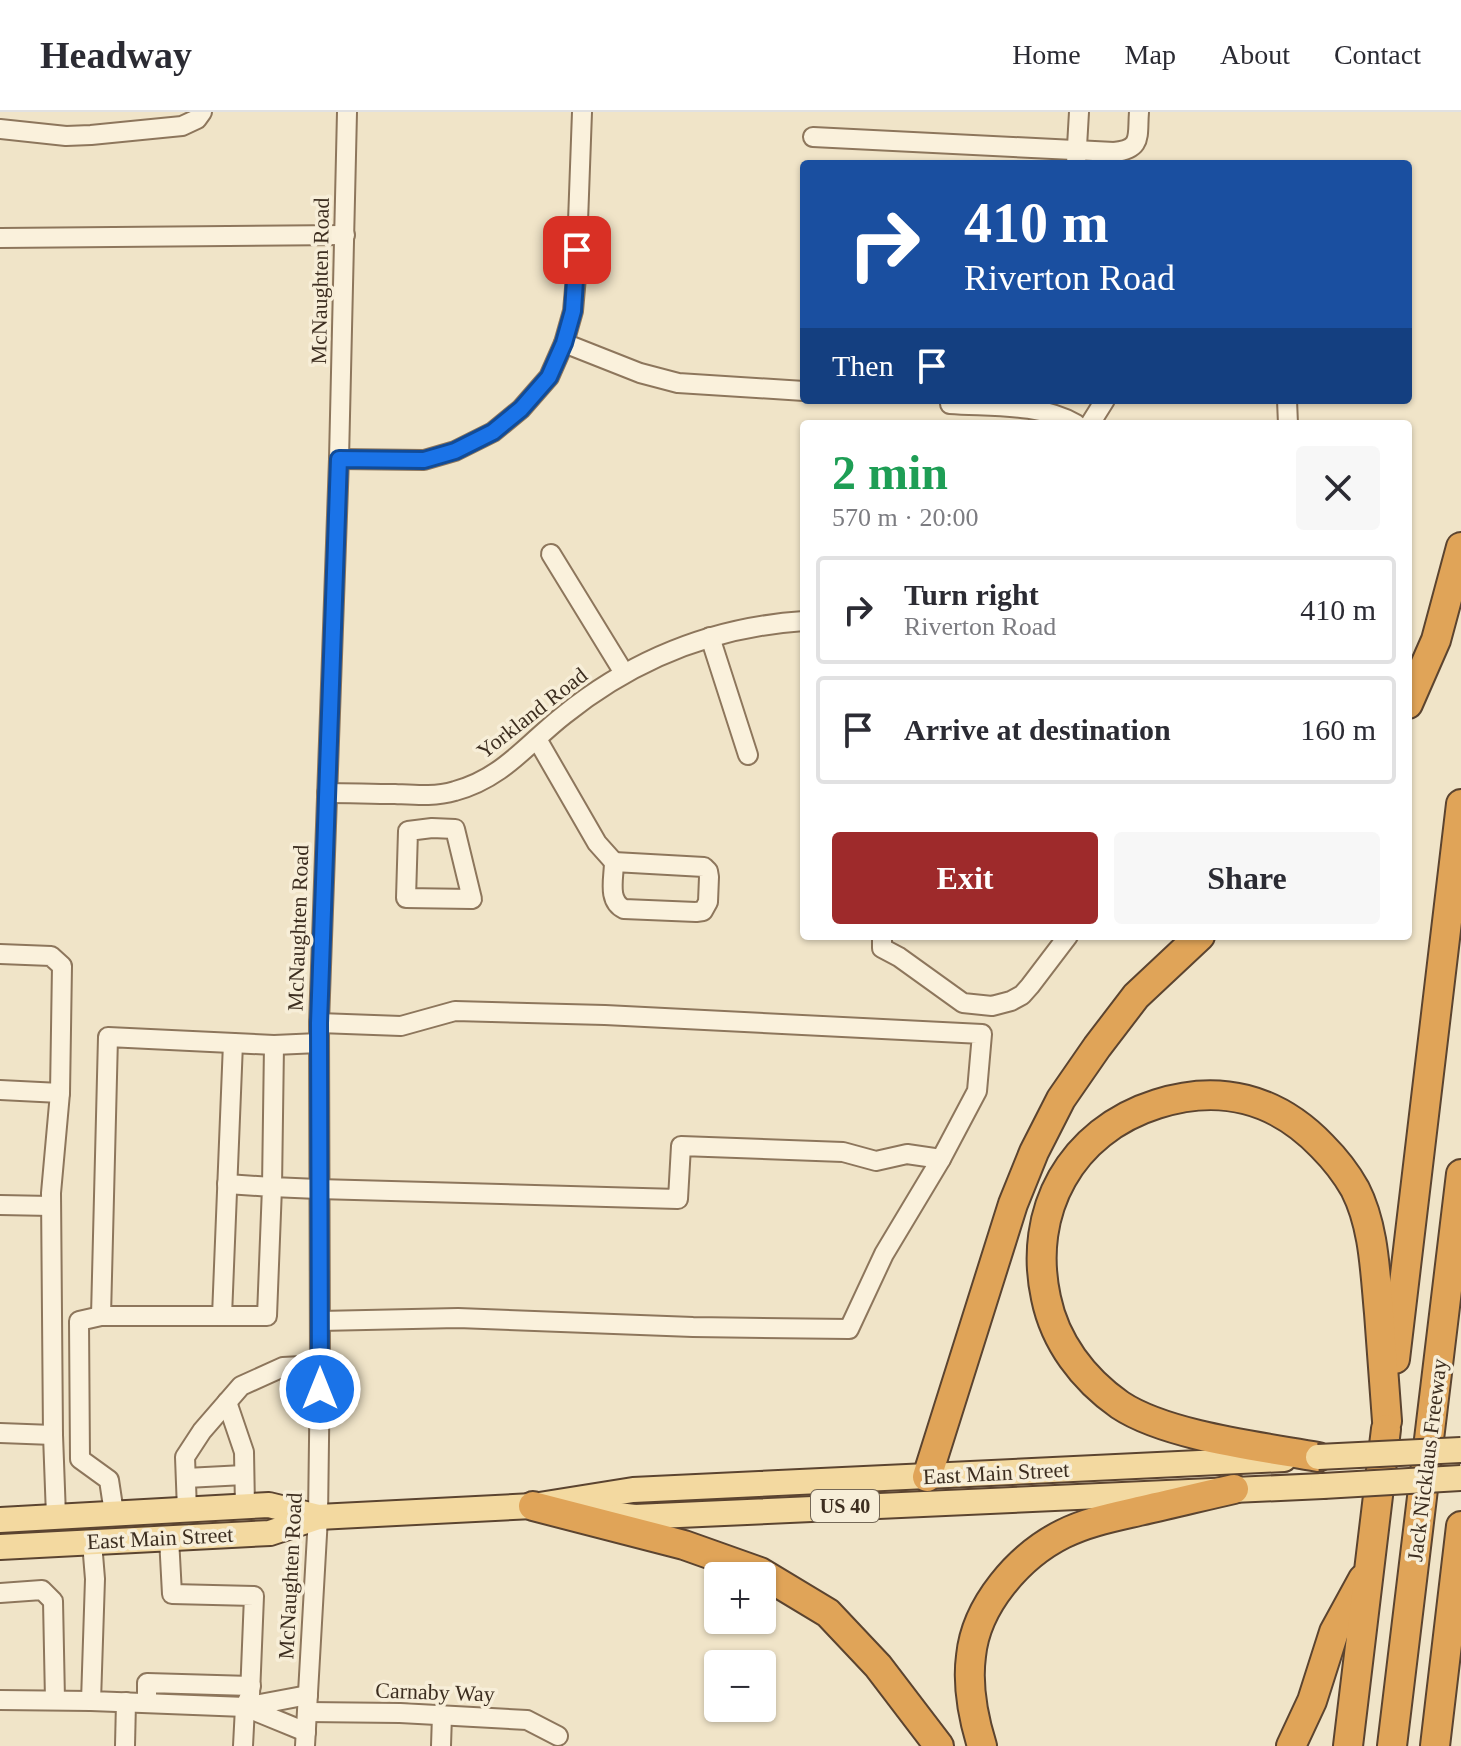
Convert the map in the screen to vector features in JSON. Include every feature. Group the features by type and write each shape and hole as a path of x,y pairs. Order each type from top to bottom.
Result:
{"highway":[{"path":"1412,695 1436,640 1461,547"},
{"path":"1348,1746 1461,804"},
{"path":"927,1477 1013,1204 1034,1152 1061,1099 1097,1047 1136,996 1196,940"},
{"path":"1318,1457 1213,1437 1154,1421 1121,1405 1076,1364 1063,1344 1042,1283 1041,1239 1045,1218 1052,1198 1073,1161 1101,1131 1118,1120 1178,1097 1224,1095 1274,1110 1301,1126 1325,1148 1355,1189 1369,1227 1387,1421"},
{"name":"Jack Nicklaus Freeway","path":"1392,1746 1461,1174"},
{"path":"982,1746 972,1708 970,1657 973,1641 989,1605 1009,1575 1043,1545 1064,1533 1110,1517 1234,1489"},
{"path":"533,1506 684,1545 760,1572 828,1613 878,1666 939,1746"},
{"name":"Jack Nicklaus Freeway","path":"1435,1746 1461,1526"},
{"path":"1291,1746 1312,1701 1334,1632 1370,1567"}],"main road":[{"name":"East Main Street","path":"0,1547 270,1533 318,1517 533,1506 633,1490 1461,1450"},
{"name":"East Main Street","path":"533,1506 635,1517 1461,1478"},
{"name":"East Main Street","path":"0,1520 269,1505 318,1517"}],"street":[{"path":"0,129 66,136 91,135 182,126 197,119 202,112"},
{"name":"McNaughten Road","path":"305,1739 318,1517 319,1023 339,459 347,112"},
{"path":"339,459 424,460 455,451 493,432 521,409 549,377 564,343 573,311 582,112"},
{"path":"1076,157 1079,112"},
{"path":"813,137 1076,157 1133,148 1137,143 1139,112"},
{"path":"0,238 345,235"},
{"path":"564,343 640,373 678,383 800,391"},
{"path":"950,404 1038,410 1070,420"},
{"path":"551,554 624,673"},
{"name":"Yorkland Road","path":"327,793 428,795 457,791 495,775 570,710 624,673 663,653 747,628 800,621"},
{"path":"710,637 748,755"},
{"path":"537,739 597,843 614,862 613,897 618,907 696,912 706,907 709,877 704,867 614,862"},
{"path":"428,795 432,828"},
{"path":"432,828 455,829 472,899 406,898 408,831 432,828"},
{"path":"882,942 963,1003 992,1006 1022,995 1065,940"},
{"path":"0,954 51,956 62,966 60,1093 51,1206 56,1516"},
{"path":"319,1023 401,1026 455,1011 605,1015 982,1034 977,1091 941,1159 884,1254 849,1329 458,1318 320,1321"},
{"path":"101,1316 108,1037 274,1045 319,1043"},
{"path":"222,1316 233,1043"},
{"path":"114,1513 109,1480 80,1459 79,1321 101,1316 267,1316 274,1045"},
{"path":"0,1090 60,1093"},
{"path":"227,1184 678,1199 681,1146 843,1152 876,1161 907,1154 941,1159"},
{"path":"0,1205 51,1206"},
{"path":"187,1510 185,1457 202,1431 241,1386 283,1367 320,1365"},
{"path":"227,1402 244,1452 245,1507"},
{"path":"0,1433 53,1435"},
{"path":"186,1478 244,1475"},
{"path":"169,1538 172,1594 254,1596 251,1686 245,1707 243,1746"},
{"path":"91,1701 95,1579 92,1542"},
{"path":"0,1593 42,1590 53,1601 55,1700"},
{"path":"147,1703 147,1683 251,1686"},
{"path":"0,1700 245,1707 305,1739"},
{"path":"125,1746 126,1702"},
{"name":"Carnaby Way","path":"245,1707 307,1703 527,1720 558,1736"},
{"path":"441,1746 442,1715"}],"route":[{"path":"320,1389 319,1023 339,459 424,460 455,451 493,432 521,409 549,377 564,343 573,311 577,250"}]}
